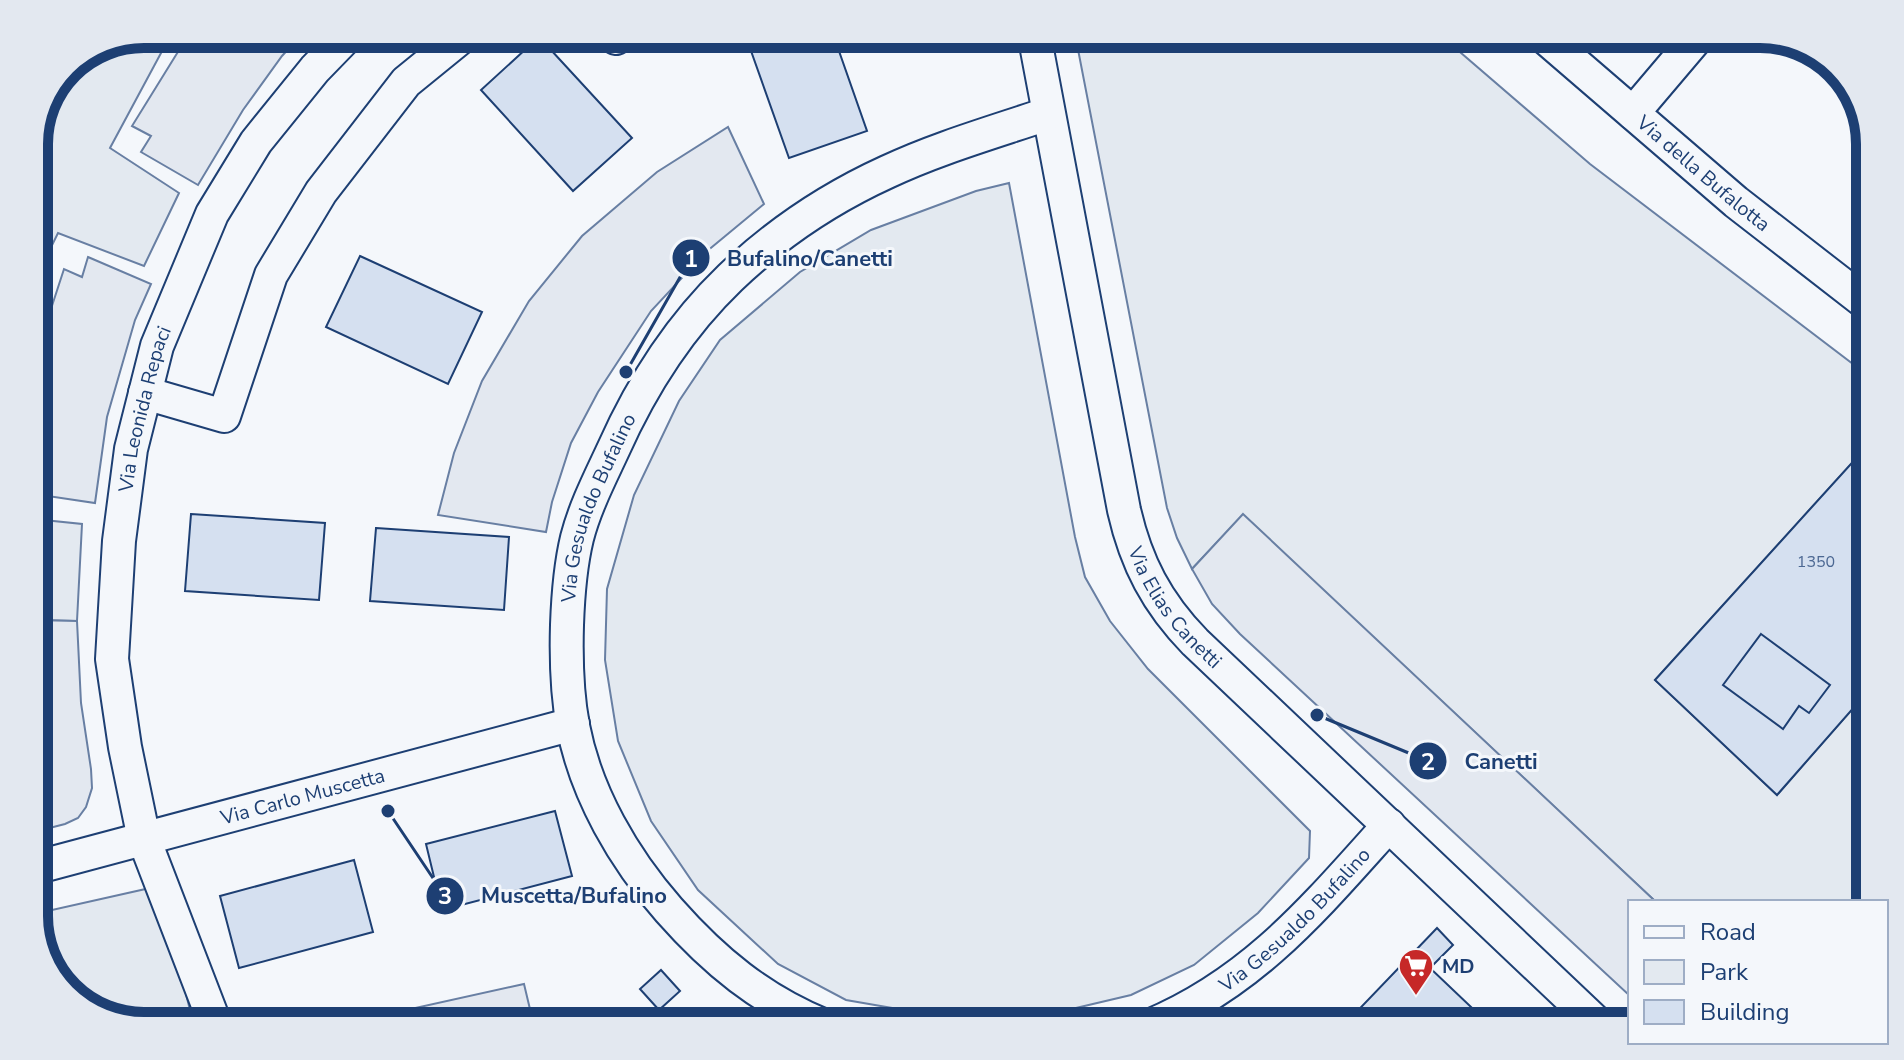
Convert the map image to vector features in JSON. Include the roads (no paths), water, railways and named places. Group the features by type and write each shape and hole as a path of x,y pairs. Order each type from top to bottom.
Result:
{"street":[{"name":"Via Leonida Repaci","path":"211,1012 144,839 125,747 112,659 121,530 131,449 157,346 212,214 256,142 335,48"},
{"path":"145,393 224,416 271,275 321,192 406,82 448,48"},
{"name":"Via Elias Canetti","path":"1036,48 1130,537 1160,601 1189,636 1585,1012"},
{"name":"Via della Bufalotta","path":"1557,48 1736,202 1856,295"},
{"path":"1633,113 1688,48"},
{"name":"Via Gesualdo Bufalino","path":"793,1012 721,964 660,900 607,820 583,762 573,724 566,648 567,610 570,572 578,535 592,495 648,382 678,337 713,295 746,263 789,229 837,198 888,171 1047,114"},
{"name":"Via Carlo Muscetta","path":"48,864 573,724"},
{"name":"Via Gesualdo Bufalino","path":"1177,1012 1211,995 1258,961 1313,910 1389,825"}],"place":[{"name":"Bufalino/Canetti","path":"626,372"},
{"name":"Canetti","path":"1317,715"},
{"name":"Muscetta/Bufalino","path":"388,811"},
{"name":"MD","path":"1416,997"}]}
